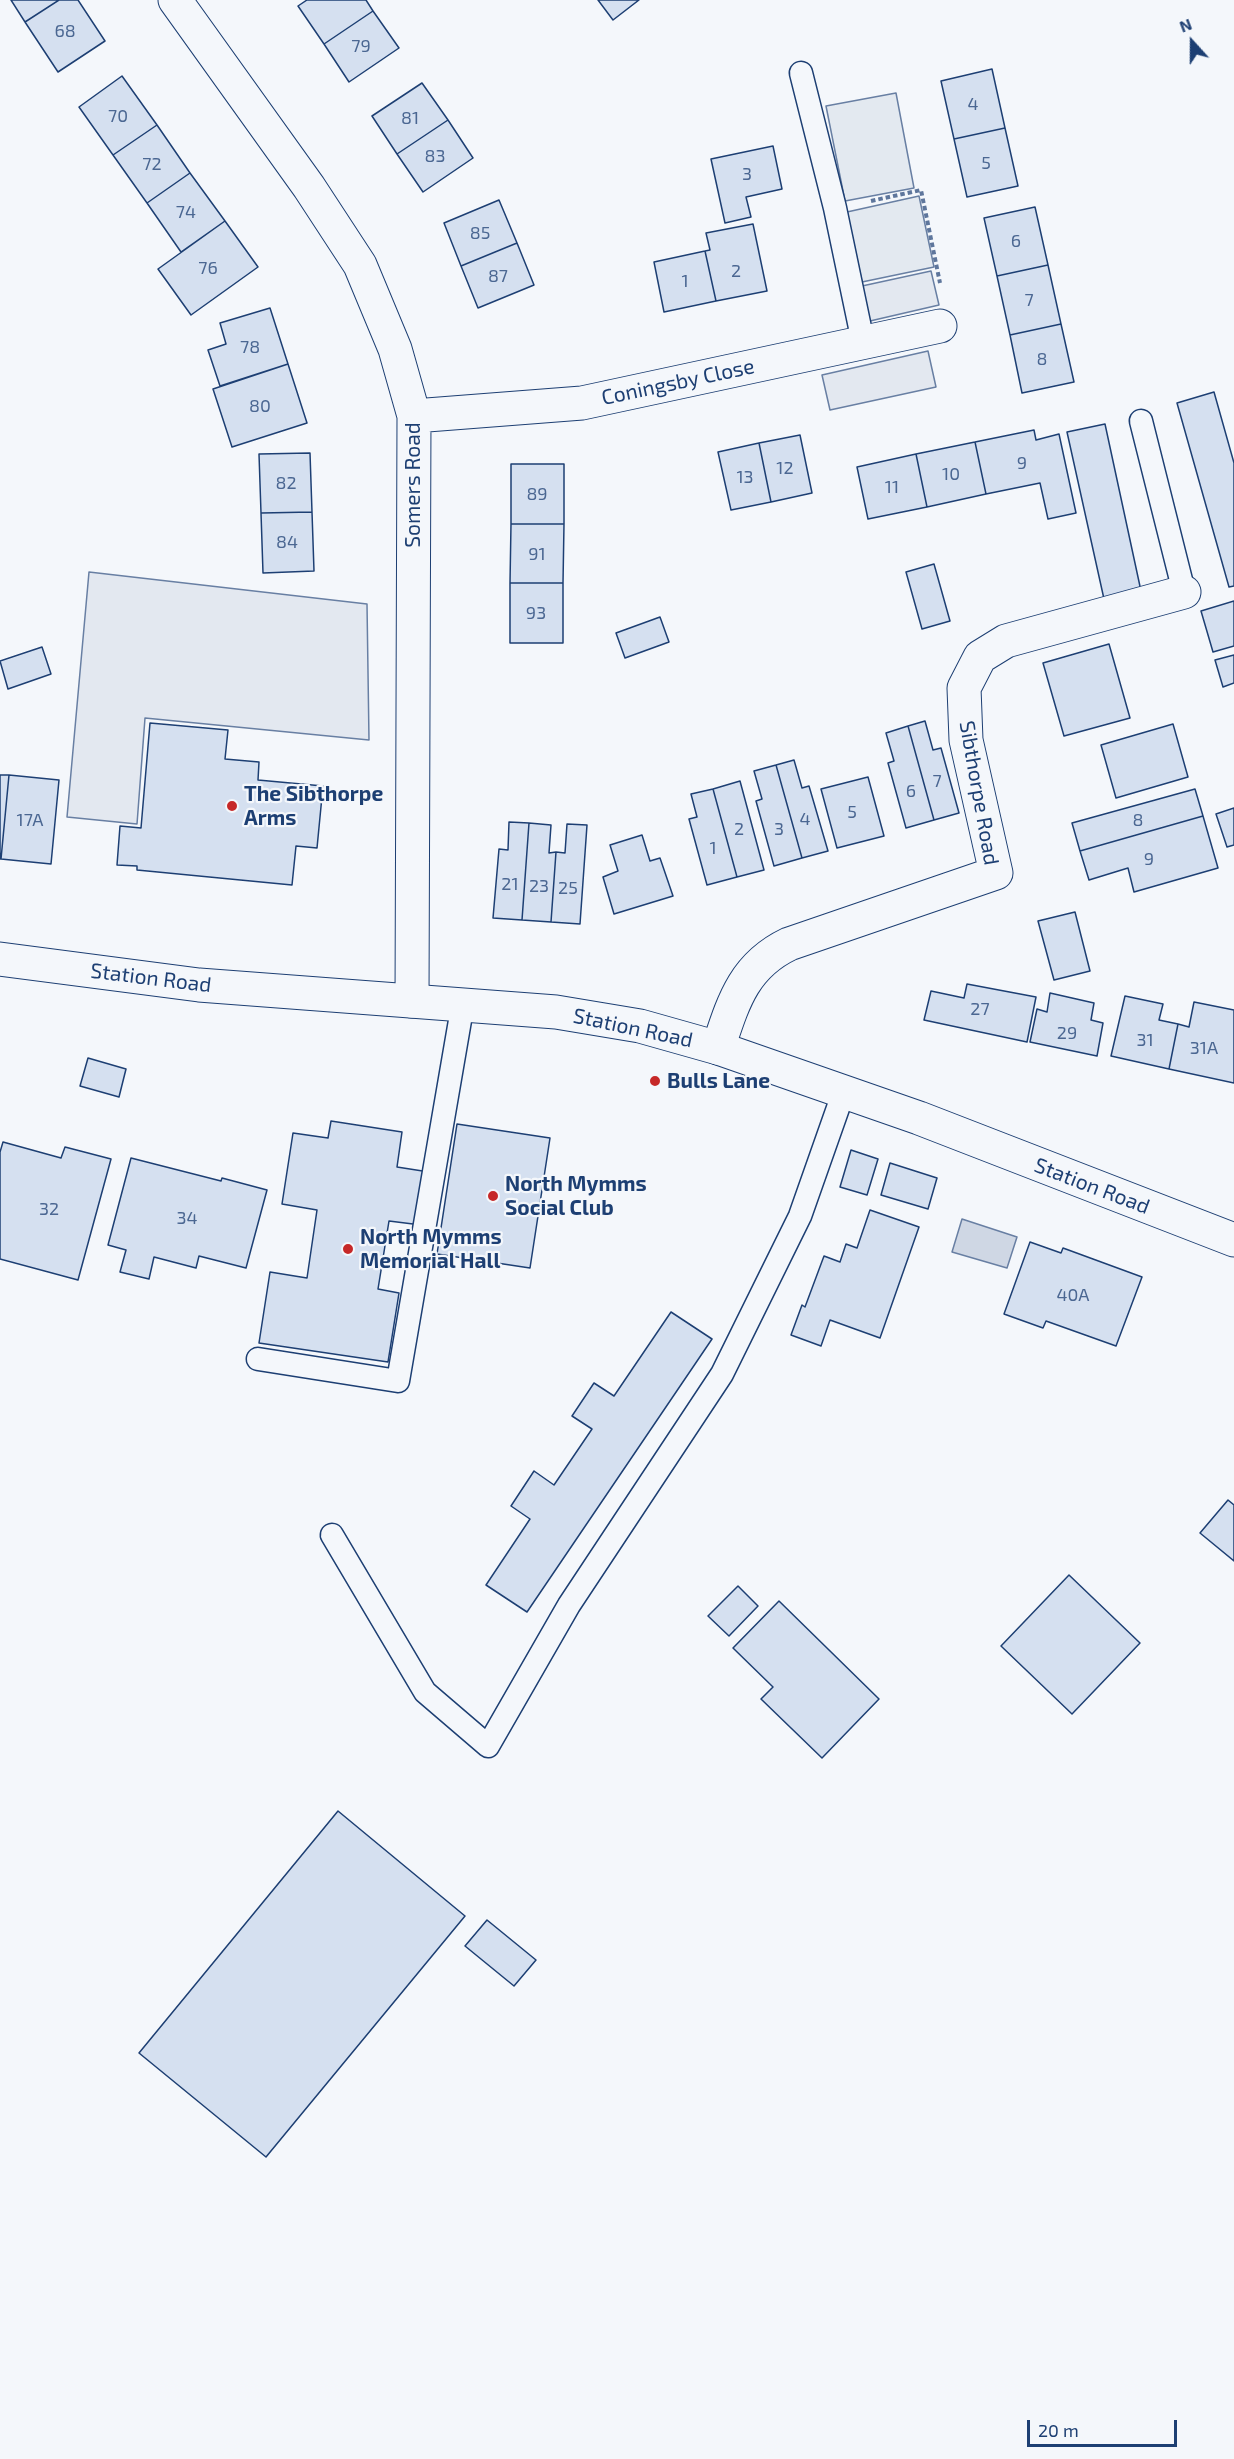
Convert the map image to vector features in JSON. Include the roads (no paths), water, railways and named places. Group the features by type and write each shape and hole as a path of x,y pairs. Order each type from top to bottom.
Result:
{"street":[{"name":"Somers Road","path":"175,0 303,177 360,265 395,349 414,416 412,1001"},
{"name":"Coningsby Close","path":"414,416 582,403 940,326"},
{"name":"Sibthorpe Road","path":"718,1048 742,984 757,965 772,952 789,944 996,873 966,740 964,688 980,657 1006,641 1184,592"},
{"name":"Station Road","path":"0,959 199,985 556,1012 640,1026 718,1048 919,1118 1234,1240"}],"lane":[{"path":"801,73 835,208 863,342"},
{"path":"1141,420 1184,592"},
{"path":"258,1359 398,1381 463,1004"},
{"path":"332,1535 425,1692 488,1746 574,1597 722,1374 800,1216 844,1091"}],"place":[{"name":"The Sibthorpe Arms","path":"232,806"},
{"name":"Bulls Lane","path":"655,1081"},
{"name":"North Mymms Social Club","path":"493,1196"},
{"name":"North Mymms Memorial Hall","path":"348,1249"}]}
